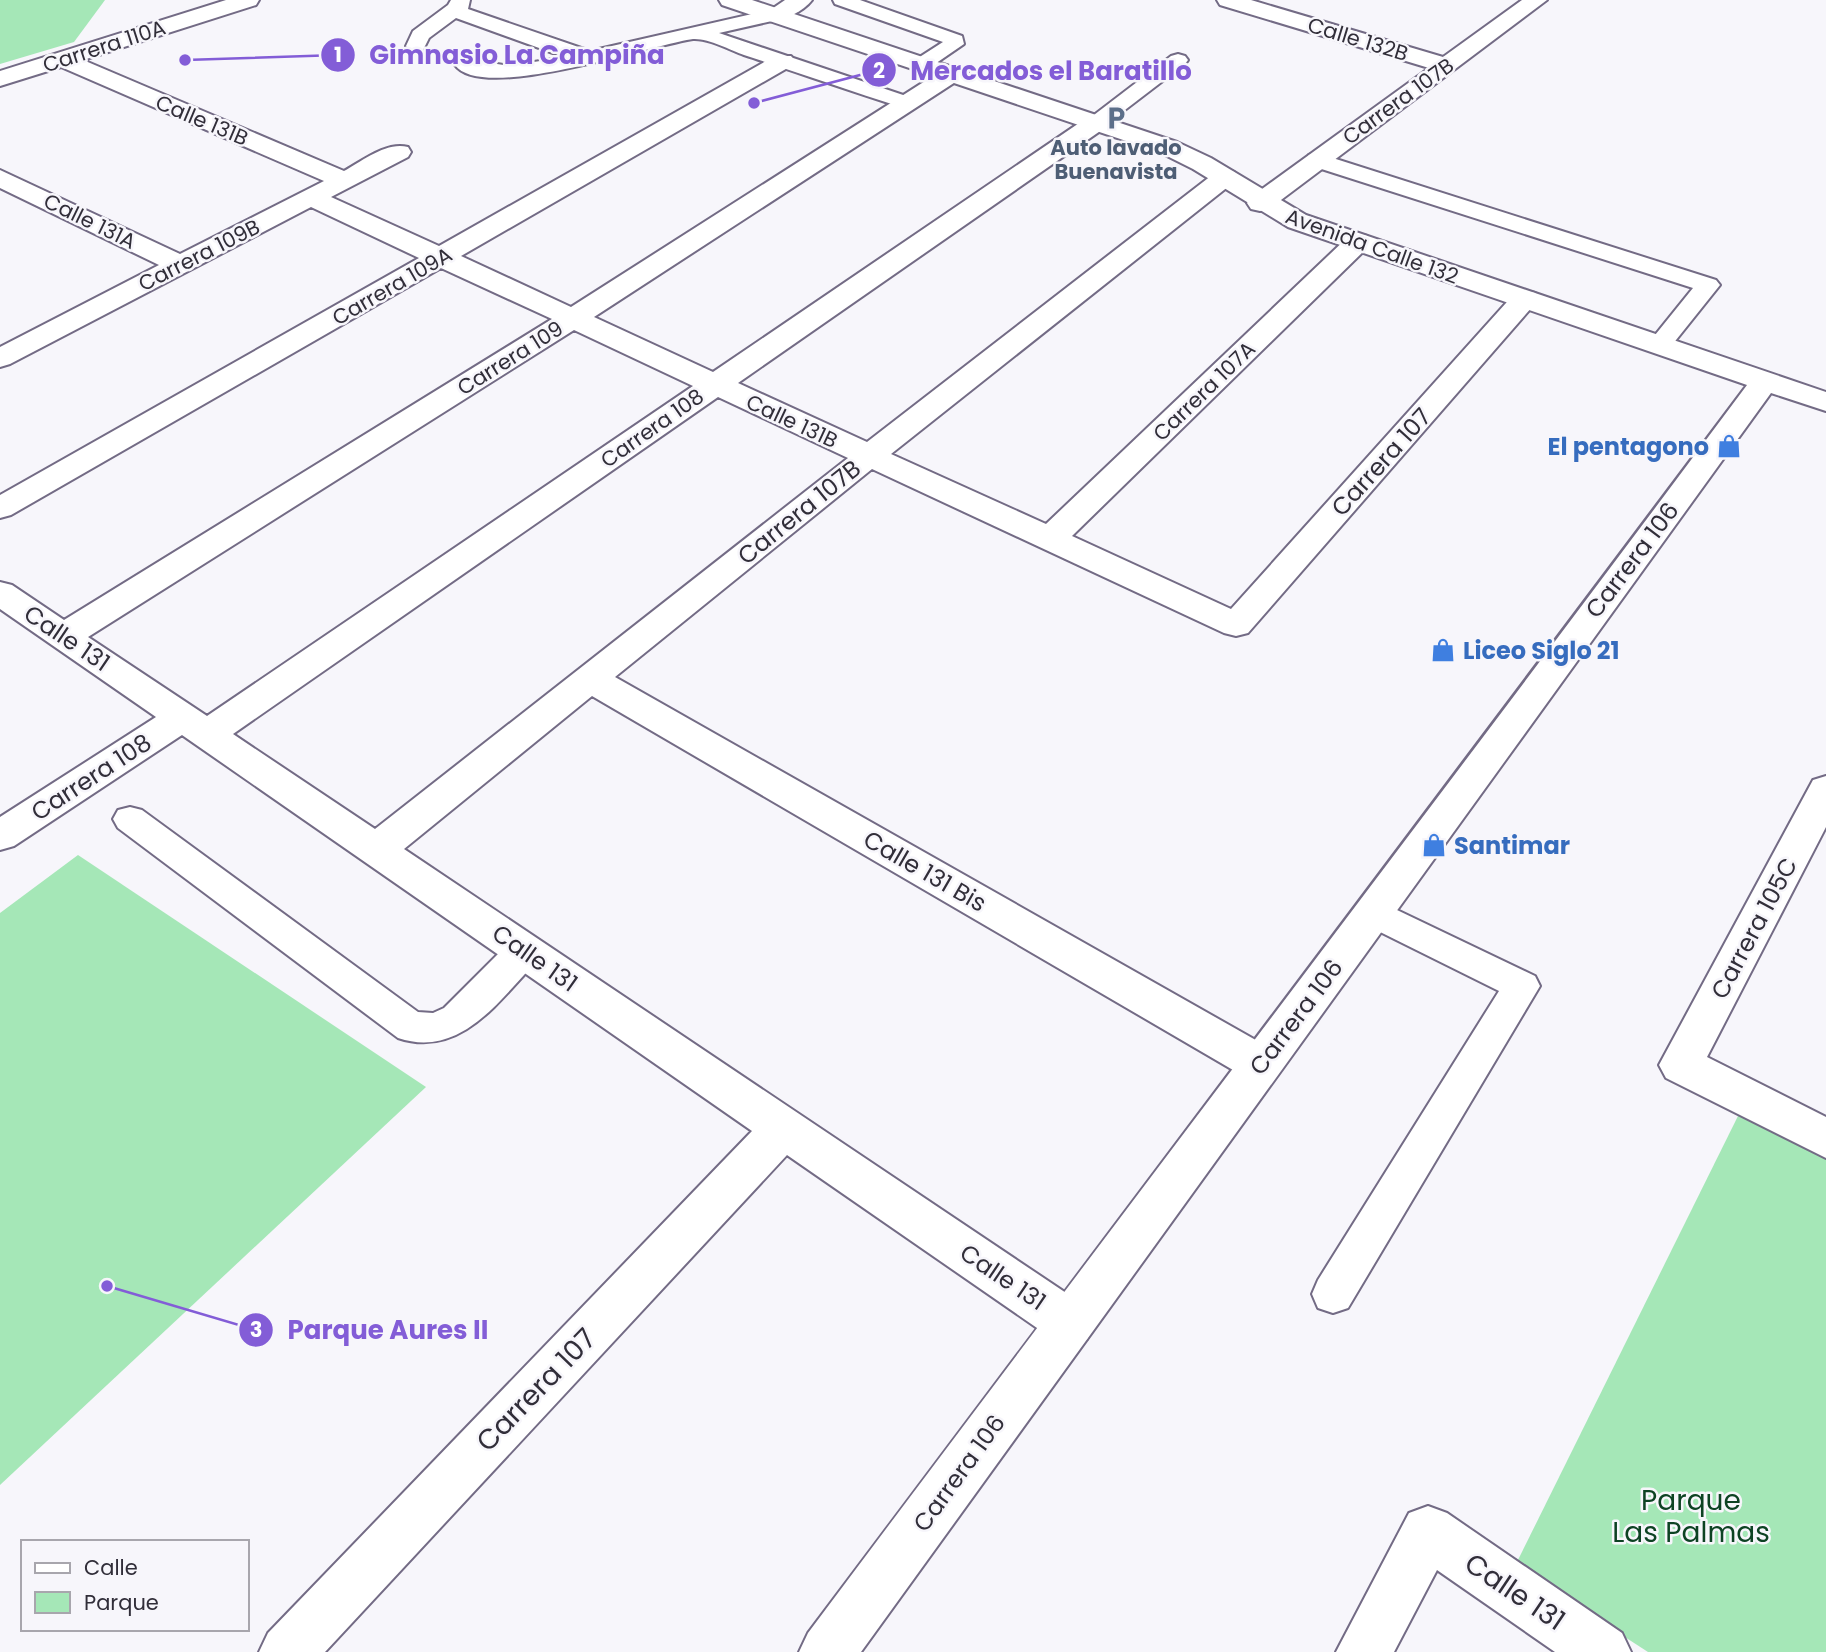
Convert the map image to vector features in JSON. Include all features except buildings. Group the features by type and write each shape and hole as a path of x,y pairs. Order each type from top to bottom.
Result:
{"street":[{"name":"Carrera 110A","path":"4,89 31,69 248,0"},
{"name":"Avenida Calle 132","path":"730,0 1188,155 1225,177 1260,203 1297,221 1826,402"},
{"path":"774,15 801,0"},
{"name":"Calle 132B","path":"1228,0 1447,66"},
{"name":"Carrera 107B","path":"1260,203 1536,0"},
{"name":"Calle 131B","path":"61,59 344,180"},
{"name":"Carrera 109A","path":"0,508 783,61"},
{"name":"Carrera 109","path":"64,636 572,319 952,74"},
{"name":"Carrera 108","path":"0,836 194,726 714,385 1097,122"},
{"name":"Carrera 109B","path":"0,358 399,152"},
{"name":"Carrera 107B","path":"376,850 869,456 1225,177"},
{"name":"Calle 131A","path":"0,178 180,265"},
{"name":"Calle 131B","path":"310,197 1236,625"},
{"name":"Carrera 107A","path":"1050,539 1358,242"},
{"name":"Carrera 107","path":"1236,625 1525,299"},
{"name":"Carrera 106","path":"827,1652 1765,381"},
{"name":"Calle 131","path":"0,593 1070,1323"},
{"name":"Calle 131 Bis","path":"590,679 1260,1063"},
{"name":"Carrera 105C","path":"1826,790 1681,1065 1826,1139"},
{"name":"Carrera 107","path":"287,1652 784,1128"},
{"name":"Calle 131","path":"1364,1652 1428,1532 1603,1652"}],"lane":[{"path":"842,0 955,40 954,44 922,64"},
{"path":"416,46 420,36 459,4"},
{"path":"459,4 458,12 577,55 590,57"},
{"path":"465,65 480,71 528,71 774,15"},
{"path":"696,33 908,103"},
{"path":"1097,122 1178,60"},
{"path":"1317,160 1708,285 1659,345"},
{"path":"130,819 411,1027 435,1028 457,1019 525,950"},
{"path":"1333,1294 1522,986 1374,913"}],"green space":[{"path":"0,0 105,0 74,42 0,64"},
{"path":"78,855 426,1087 0,1485 0,913"},
{"name":"Parque Las Palmas","path":"1739,1114 1826,1158 1826,1652 1648,1652 1515,1566"}],"place":[{"name":"Gimnasio La Campiña","path":"185,60"},
{"name":"Mercados el Baratillo","path":"754,103"},
{"name":"Auto lavado Buenavista","path":"1116,118"},
{"name":"El pentagono","path":"1729,446"},
{"name":"Liceo Siglo 21","path":"1443,650"},
{"name":"Santimar","path":"1434,845"},
{"name":"Parque Aures II","path":"107,1286"}]}
